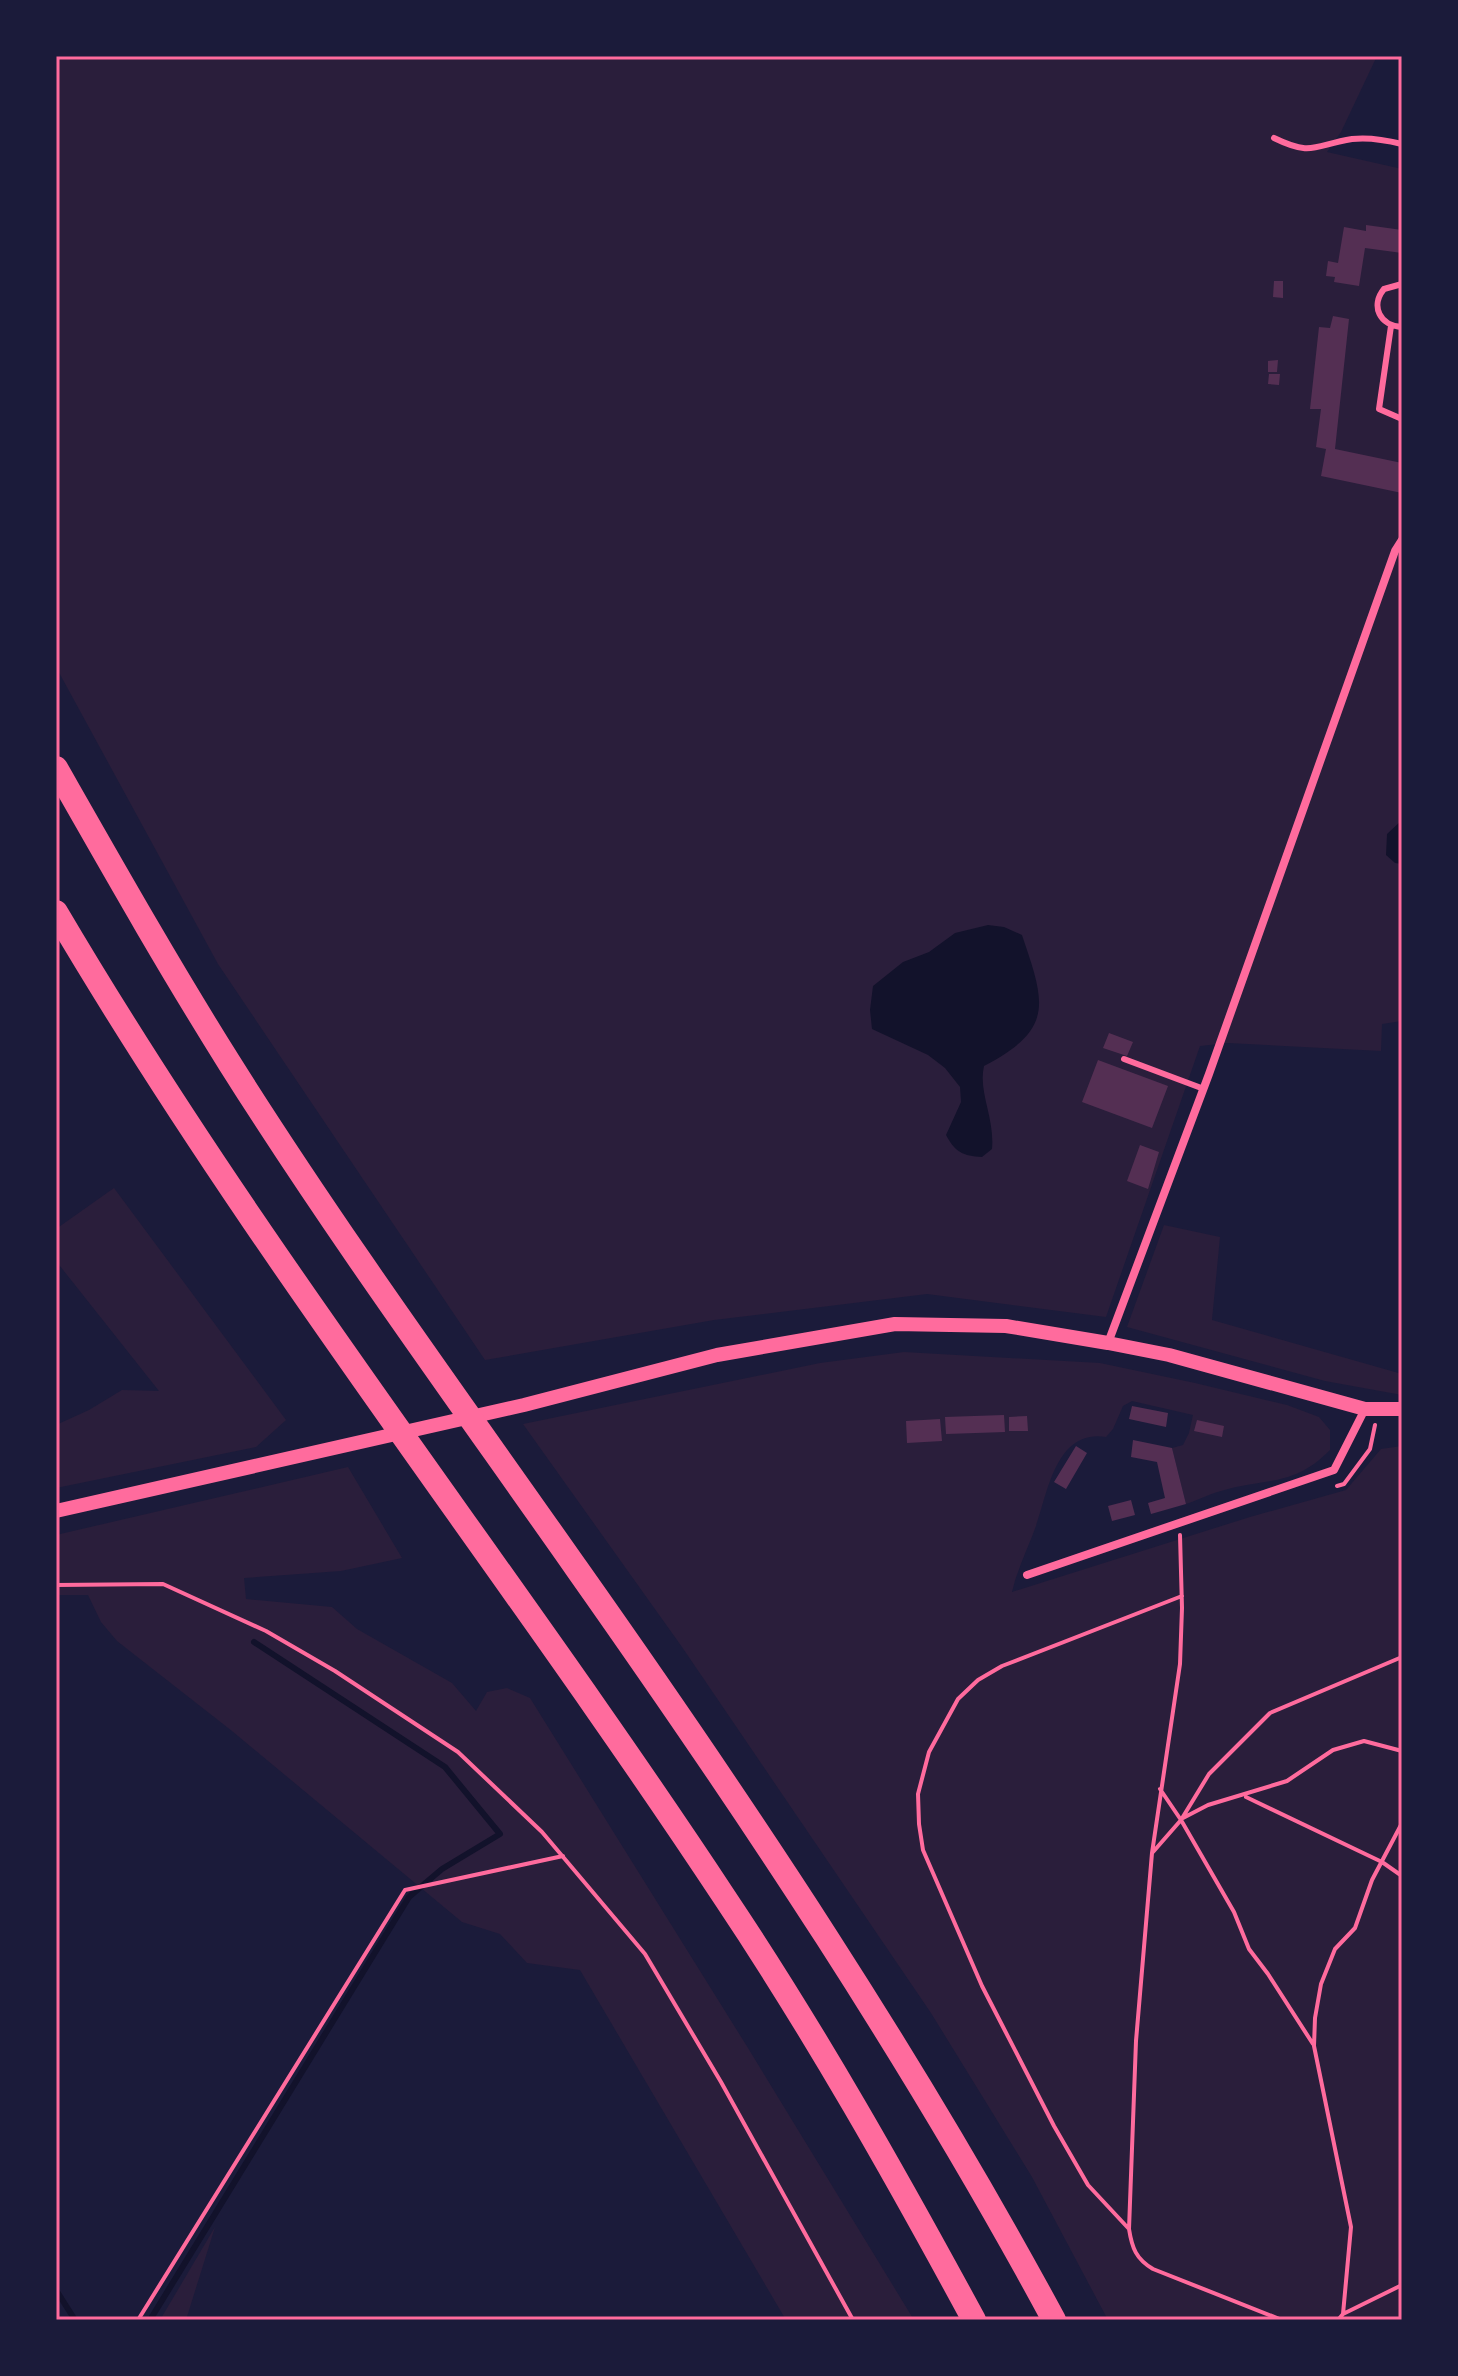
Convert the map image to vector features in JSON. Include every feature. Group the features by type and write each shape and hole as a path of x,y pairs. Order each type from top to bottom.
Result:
{"highway":[{"path":"56,768 161,952 231,1066 316,1194 780,1863 1010,2237 1054,2320"},
{"path":"56,912 113,1009 249,1218 580,1685 760,1950 852,2101 974,2320"}],"street":[{"path":"1110,1338 1204,1089 1389,566 1402,540"},
{"path":"56,1511 524,1405 717,1355 895,1324 1006,1326 1110,1338 1371,1409 1402,1409"},
{"path":"1027,1575 1334,1470 1371,1409"}],"lane":[{"path":"1274,138 1295,148 1312,149 1354,139 1381,139 1402,144"},
{"path":"1402,284 1384,289 1377,301 1380,316 1391,326 1402,327"},
{"path":"1391,326 1379,409 1402,419"},
{"path":"1124,1059 1204,1089"}],"path":[{"path":"1329,1489 1344,1484 1370,1449 1371,1409"},
{"path":"1180,1535 1180,1664 1152,1853 1136,2041 1129,2229 1134,2251 1143,2264 1282,2320"},
{"path":"56,1585 163,1584 266,1631 335,1671 458,1752 542,1832 645,1954 721,2082 853,2320"},
{"path":"1129,2229 1088,2185 982,1986 923,1850 918,1794 929,1752 942,1724 958,1699 978,1680 1002,1666 1182,1596"},
{"path":"1152,1853 1181,1820 1209,1774 1270,1713 1402,1657"},
{"path":"1181,1820 1208,1805 1287,1781 1333,1750 1364,1741 1402,1751"},
{"path":"1160,1789 1234,1912 1249,1949 1314,2046"},
{"path":"1244,1796 1382,1862 1402,1876"},
{"path":"1343,2314 1351,2227 1314,2046 1315,2018 1321,1984 1335,1949 1355,1928 1372,1880 1402,1823"},
{"path":"138,2320 405,1890 563,1856"},
{"path":"1338,2320 1343,2314 1402,2285"}],"shaded area":[{"path":"56,56 1377,56 1341,132 1327,152 1402,169 1402,1021 1382,1024 1381,1051 1228,1043 1200,1046 1106,1317 927,1294 714,1320 485,1360 218,964 56,667"},
{"path":"1402,820 1402,864 1395,863 1386,855 1387,834"},
{"path":"988,925 1004,927 1022,935 1039,997 1033,1026 1023,1039 1007,1053 984,1066 983,1086 992,1149 982,1157 960,1152 946,1135 961,1102 960,1087 945,1068 928,1055 872,1029 870,1010 873,986 903,962 929,952 955,933"},
{"path":"114,1188 286,1420 256,1447 56,1488 56,1425 122,1390 159,1391 56,1261 56,1229"},
{"path":"1164,1225 1220,1237 1212,1320 1402,1374 1402,1395 1325,1381 1127,1327"},
{"path":"904,1352 1100,1363 1287,1405 1319,1417 1330,1430 1330,1450 1304,1470 1278,1480 1217,1492 1186,1504 1172,1448 1183,1445 1193,1415 1132,1401 1123,1406 1106,1437 1089,1437 1065,1453 1050,1481 1012,1592 1346,1490 1381,1449 1402,1446 1402,2320 1108,2320 1032,2177 931,2013 682,1647 523,1424 820,1363"},
{"path":"348,1467 402,1558 341,1571 244,1578 246,1599 332,1607 357,1629 452,1683 476,1711 487,1692 507,1688 530,1698 914,2320 786,2320 580,1970 527,1963 500,1934 462,1922 232,1731 117,1641 101,1622 88,1595 56,1595 56,1535"},
{"path":"215,2227 186,2320 160,2320"}],"building":[{"path":"1366,225 1402,230 1402,253 1365,248 1359,286 1334,282 1335,277 1326,276 1328,261 1338,263 1344,227 1366,231"},
{"path":"1274,281 1283,281 1283,298 1273,297"},
{"path":"1333,316 1349,319 1335,449 1402,463 1402,493 1321,476 1326,449 1316,447 1321,409 1310,409 1319,327 1330,328"},
{"path":"1278,360 1277,372 1268,372 1268,361"},
{"path":"1269,374 1280,374 1279,385 1268,384"},
{"path":"1109,1033 1133,1042 1127,1056 1103,1048"},
{"path":"1098,1060 1168,1086 1152,1128 1082,1102"},
{"path":"1140,1145 1159,1152 1148,1189 1127,1181"},
{"path":"1132,1406 1168,1413 1166,1427 1129,1419"},
{"path":"1004,1415 1005,1432 946,1434 945,1417"},
{"path":"1027,1416 1028,1431 1009,1431 1009,1417"},
{"path":"940,1419 942,1441 907,1443 906,1421"},
{"path":"1197,1420 1224,1426 1222,1437 1194,1431"},
{"path":"1133,1440 1172,1448 1186,1504 1151,1514 1148,1503 1165,1498 1157,1462 1131,1457"},
{"path":"1076,1446 1087,1453 1066,1489 1054,1482"},
{"path":"1131,1500 1135,1515 1112,1521 1108,1506"}],"waterway":[{"path":"150,2320 409,1897 442,1869 500,1834 445,1767 254,1642"},
{"path":"56,2290 75,2320"}]}
